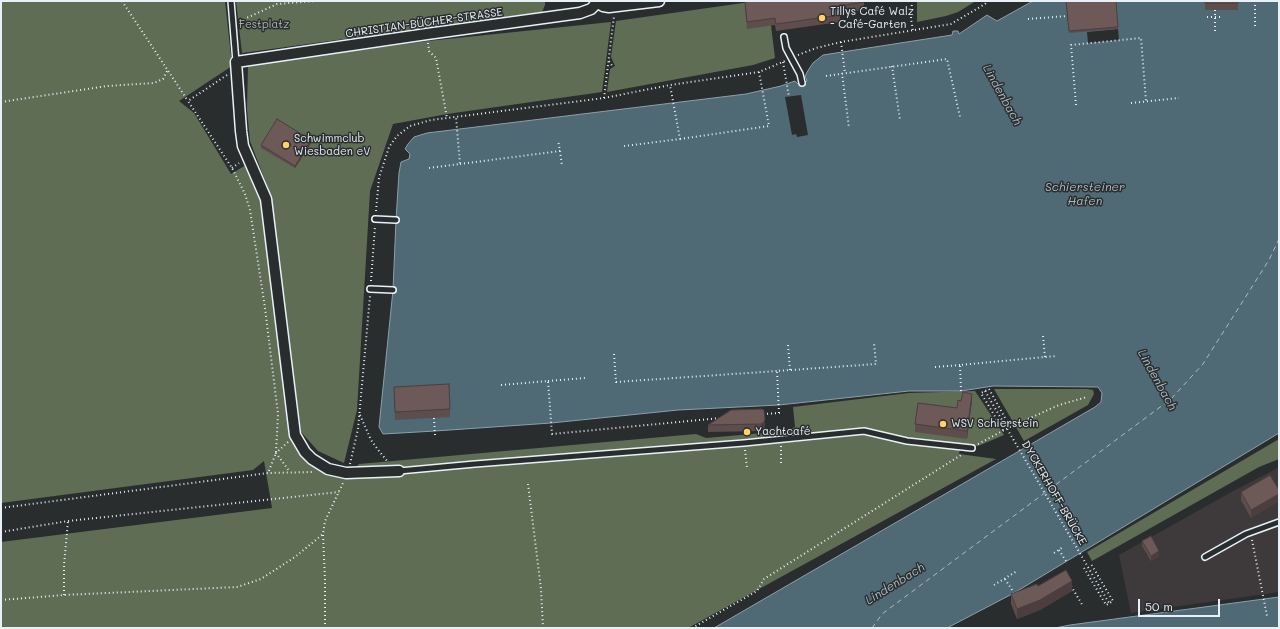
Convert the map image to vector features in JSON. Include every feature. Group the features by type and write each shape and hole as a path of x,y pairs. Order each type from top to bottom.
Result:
{"street":[{"name":"CHRISTIAN-BÜCHER-STRASSE","path":"236,65 427,34 580,13 590,9 596,2 608,7 615,7 659,1"},
{"path":"236,65 243,146 266,199 295,435 305,452 312,459 328,469 346,473 399,471"}],"lane":[{"path":"231,1 236,65"},
{"path":"784,37 786,48 800,74 802,83"},
{"path":"375,219 396,220"},
{"path":"370,289 393,290"},
{"path":"399,471 751,442 864,431 907,441 972,448"},
{"path":"1204,557 1251,533 1279,522"}],"path":[{"path":"122,1 232,168 245,194 250,210 265,308 278,414 276,453 268,473"},
{"path":"233,24 277,4 315,1"},
{"path":"912,1 911,19 913,30"},
{"path":"386,155 389,147 397,136 410,126 431,120 604,98 759,72 816,48 841,42 951,24 988,1"},
{"path":"1255,1 1255,26"},
{"path":"1215,10 1215,32"},
{"path":"1028,19 1067,16"},
{"path":"604,98 614,17"},
{"path":"1207,17 1222,17"},
{"path":"1076,105 1072,45 1141,38 1146,101"},
{"path":"428,41 429,51 436,58 447,118"},
{"path":"841,42 846,73"},
{"path":"826,76 947,59 960,117"},
{"path":"608,60 613,67"},
{"path":"783,62 789,97"},
{"path":"188,101 236,65"},
{"path":"892,66 900,120"},
{"path":"1,102 107,86 154,82 163,79 168,69"},
{"path":"624,146 769,126 759,72"},
{"path":"842,73 849,128"},
{"path":"670,86 680,139"},
{"path":"1131,103 1179,98"},
{"path":"456,117 460,164"},
{"path":"558,140 562,166"},
{"path":"429,168 560,151"},
{"path":"1043,336 1045,357"},
{"path":"614,354 616,382 876,364 874,342"},
{"path":"788,345 790,370"},
{"path":"935,367 1056,356"},
{"path":"960,365 961,390"},
{"path":"757,414 779,413 777,371"},
{"path":"501,385 585,378"},
{"path":"548,381 552,434 721,418 722,425"},
{"path":"1003,430 982,393 988,389 1010,427"},
{"name":"DYCKERHOFF-BRÜCKE","path":"985,391 1109,603"},
{"path":"692,628 757,591 764,579 972,448 1003,430 1059,405 1087,397"},
{"path":"325,628 326,580 323,534 325,521 339,492 346,473 355,444 359,414 367,434 379,452 399,471"},
{"path":"434,418 435,436"},
{"path":"276,453 295,435"},
{"path":"276,453 290,472"},
{"path":"781,465 780,457 782,456"},
{"path":"745,460 747,468"},
{"path":"1,508 268,473 314,472"},
{"path":"528,484 541,589 543,628"},
{"path":"1,532 68,521 339,492"},
{"path":"64,595 64,565 68,521"},
{"path":"1251,533 1264,592 1267,616"},
{"path":"1,600 64,595 237,587 261,579 295,557 323,534"},
{"path":"1054,553 1063,547"},
{"path":"1059,550 1066,561"},
{"path":"1084,568 1106,605 1113,601 1091,564"},
{"path":"994,585 1017,571"},
{"path":"1005,579 1014,593"},
{"path":"1069,582 1082,606"}],"shaded area":[{"path":"1278,468 1279,592 1131,613 1119,555 1235,490"}],"green space":[{"path":"1,1 225,1 232,66 179,101 194,113 231,174 246,165 262,205 300,451 348,475 359,464 696,434 706,438 787,431 795,427 793,407 909,393 975,391 1004,435 978,446 961,444 959,454 996,459 688,628 1,628 1,542 272,508 264,461 253,470 1,503"},
{"name":"Festplatz","path":"236,1 545,1 545,5 542,12 242,53"},
{"path":"757,1 768,1 775,58 753,65 607,92 610,69 615,66 611,57 616,21"},
{"path":"917,1 976,1 958,12 917,22"},
{"path":"611,22 602,92 447,114 393,124 370,191 357,410 344,463 318,451 301,432 272,204 268,188 250,141 247,109 248,65 428,41"},
{"path":"994,389 1087,389 1093,390 1094,394 1088,405 1024,441"},
{"path":"1279,439 1279,459 1259,467 1092,561 1087,552"}],"water":[{"name":"Schiersteiner Hafen","path":"1033,1 1279,1 1279,433 1014,593 947,628 714,628 1095,407 1101,402 1102,393 1098,387 993,386 961,391 909,391 779,405 678,410 551,423 383,434 379,427 393,290 399,173 401,162 409,159 410,154 405,149 414,137 427,133 746,94 781,86 795,81 798,84 807,81 805,76 809,69 813,63 823,55 952,35 953,31 958,31 959,34 987,15 997,21"},
{"path":"1279,597 1279,628 1055,628 1070,625"}],"pier":[{"path":"1118,29 1119,40 1088,43 1087,32"},
{"path":"801,95 808,135 797,137 796,134 792,135 785,97"}],"building":[{"path":"1066,1 1116,1 1118,27 1069,31"},
{"path":"1205,1 1238,1 1238,3 1205,3"},
{"path":"745,2 864,2 839,6 840,15 776,24 775,18 747,22"},
{"name":"Schwimmclub Wiesbaden eV","path":"277,119 311,140 295,166 261,145"},
{"path":"449,384 450,409 395,412 394,387"},
{"name":"WSV Schierstein","path":"963,392 972,394 967,431 915,424 918,403 957,408 958,400 961,401"},
{"path":"731,410 764,410 765,420 762,424 708,425"},
{"path":"1270,475 1279,490 1279,494 1251,510 1241,492"},
{"path":"1151,536 1159,551 1151,556 1142,541"},
{"path":"1066,570 1072,581 1040,600 1017,609 1011,594 1037,584 1038,586"}],"ferry route":[{"path":"872,628 882,614 1171,399 1203,364 1269,260 1279,239"}],"place":[{"name":"Tillys Café Walz - Café-Garten","path":"822,18"},
{"name":"Schwimmclub Wiesbaden eV","path":"286,145"},
{"name":"WSV Schierstein","path":"943,424"},
{"name":"Yachtcafé","path":"747,432"}],"water label":[{"name":"Lindenbach","path":"1002,95"},
{"name":"Lindenbach","path":"1157,380"},
{"name":"Lindenbach","path":"895,584"}]}
